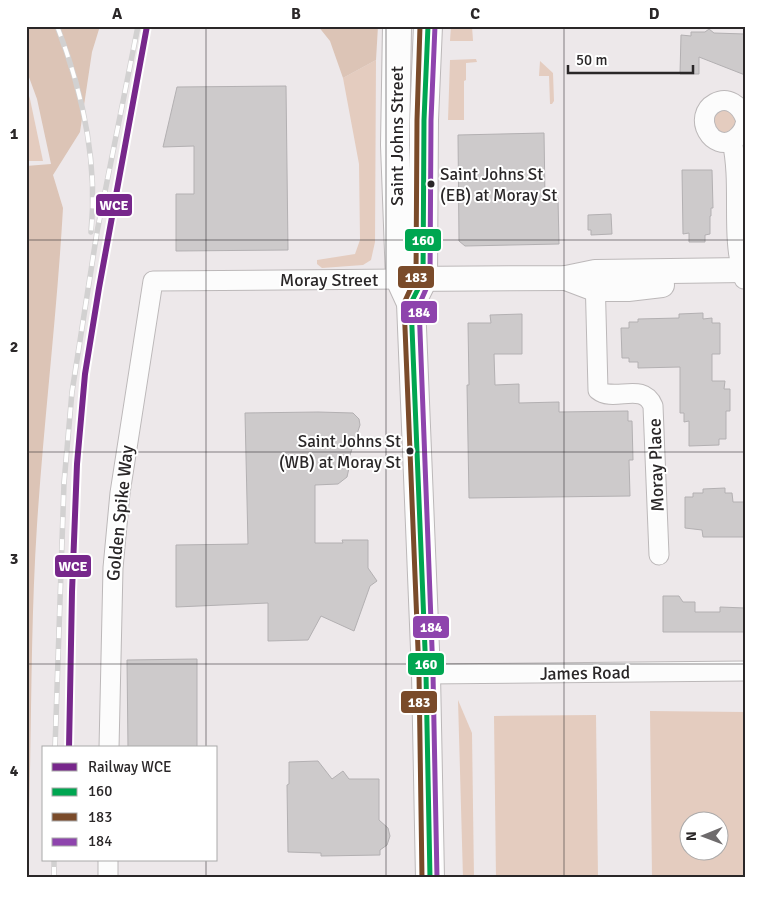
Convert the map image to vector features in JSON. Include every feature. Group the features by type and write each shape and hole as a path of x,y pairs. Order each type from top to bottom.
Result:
{"main road":[{"name":"Saint Johns Street","path":"398,26 395,145 411,287 426,674 430,878"},
{"name":"Saint Johns Street","path":"411,287 424,120 428,26"}],"street":[{"path":"745,118 742,110 736,104 727,100 718,101 711,106 703,120 704,128 709,136 716,141 724,142 732,141 739,136 745,124"},
{"path":"732,141 735,164 737,253 744,275"},
{"name":"Moray Street","path":"153,281 411,287 566,278 595,280 744,275"},
{"name":"Moray Place","path":"595,280 598,390 606,394 642,394 650,399 654,406 658,555"},
{"name":"Golden Spike Way","path":"109,746 113,568 120,493 153,281"},
{"name":"James Road","path":"426,674 745,671"},
{"path":"108,862 108,878"}],"shaded area":[{"path":"26,26 100,26 92,52 80,132 53,175 63,208 37,525 33,605 28,846 26,851 26,395 28,386 26,166 51,164 37,99 26,69"},
{"path":"318,26 378,26 376,60 343,78 330,41"},
{"path":"451,26 472,26 473,41 450,41"},
{"path":"476,59 477,62 466,63 464,120 448,120 450,60"},
{"path":"376,60 375,242 371,260 363,265 322,268 317,264 317,260 355,254 360,240 359,164 343,78"},
{"path":"540,61 553,73 554,101 552,104 550,104 549,76 539,76"},
{"path":"26,87 30,99 43,161 26,161"},
{"path":"724,109 732,113 736,121 732,129 724,133 716,129 712,121 716,113"},
{"path":"458,700 472,733 474,878 463,878"},
{"path":"650,711 745,712 745,878 652,878"},
{"path":"596,715 598,878 496,878 494,716"}],"building":[{"path":"709,29 714,33 745,34 745,75 699,57 699,74 680,74 681,35 691,36 691,32 705,32"},
{"path":"286,86 288,250 176,251 176,194 194,194 194,146 163,147 177,87"},
{"path":"544,133 545,198 558,198 559,244 465,246 459,241 458,135"},
{"path":"682,170 712,170 713,208 711,208 710,216 710,234 705,235 705,242 689,242 689,233 683,234"},
{"path":"611,214 612,234 591,235 591,230 588,230 588,215"},
{"path":"703,313 703,319 712,318 712,323 720,323 720,354 712,354 712,381 725,381 724,389 730,389 730,411 726,411 726,439 719,439 719,445 689,446 689,421 684,422 684,413 680,413 680,367 638,368 638,362 629,362 629,358 622,358 621,328 629,328 629,322 638,322 638,319 679,318 679,314"},
{"path":"522,314 522,354 494,354 495,385 519,384 519,403 559,402 559,412 628,411 628,421 632,421 633,460 629,460 630,496 469,498 468,323 491,323 490,315"},
{"path":"245,413 353,413 359,419 360,425 347,464 349,468 347,477 338,484 315,485 315,543 343,543 342,540 368,540 368,568 377,581 370,586 354,631 321,616 308,640 268,641 268,603 176,607 176,545 248,544"},
{"path":"725,488 725,493 732,493 733,502 745,502 745,537 703,537 702,530 685,528 685,497 693,497 693,493 703,493 703,489"},
{"path":"663,596 679,596 683,602 695,602 695,612 720,612 720,607 745,608 745,632 663,632"},
{"path":"197,659 197,746 128,746 127,660"},
{"path":"318,761 332,779 343,771 349,779 379,779 379,820 388,828 390,836 387,845 380,850 380,855 321,856 321,853 288,852 287,785 289,784 289,762"}],"railway":[{"path":"57,26 74,75 86,127 92,179 93,206 91,232"},
{"path":"55,746 64,483 72,392 97,232 138,26"},
{"path":"54,862 54,878"}],"rail line":[{"name":"WCE","path":"69,746 77,464 85,374 147,26"}],"transit line":[{"name":"183","path":"420,26 417,120 416,277 404,303 419,674 422,878"},
{"name":"160","path":"428,26 424,120 423,279 411,303 426,674 430,878"},
{"name":"184","path":"435,26 431,120 430,280 419,305 433,674 437,878"}],"place":[{"name":"Saint Johns St (EB) at Moray St","path":"431,184"},
{"name":"Saint Johns St (WB) at Moray St","path":"410,451"}]}
